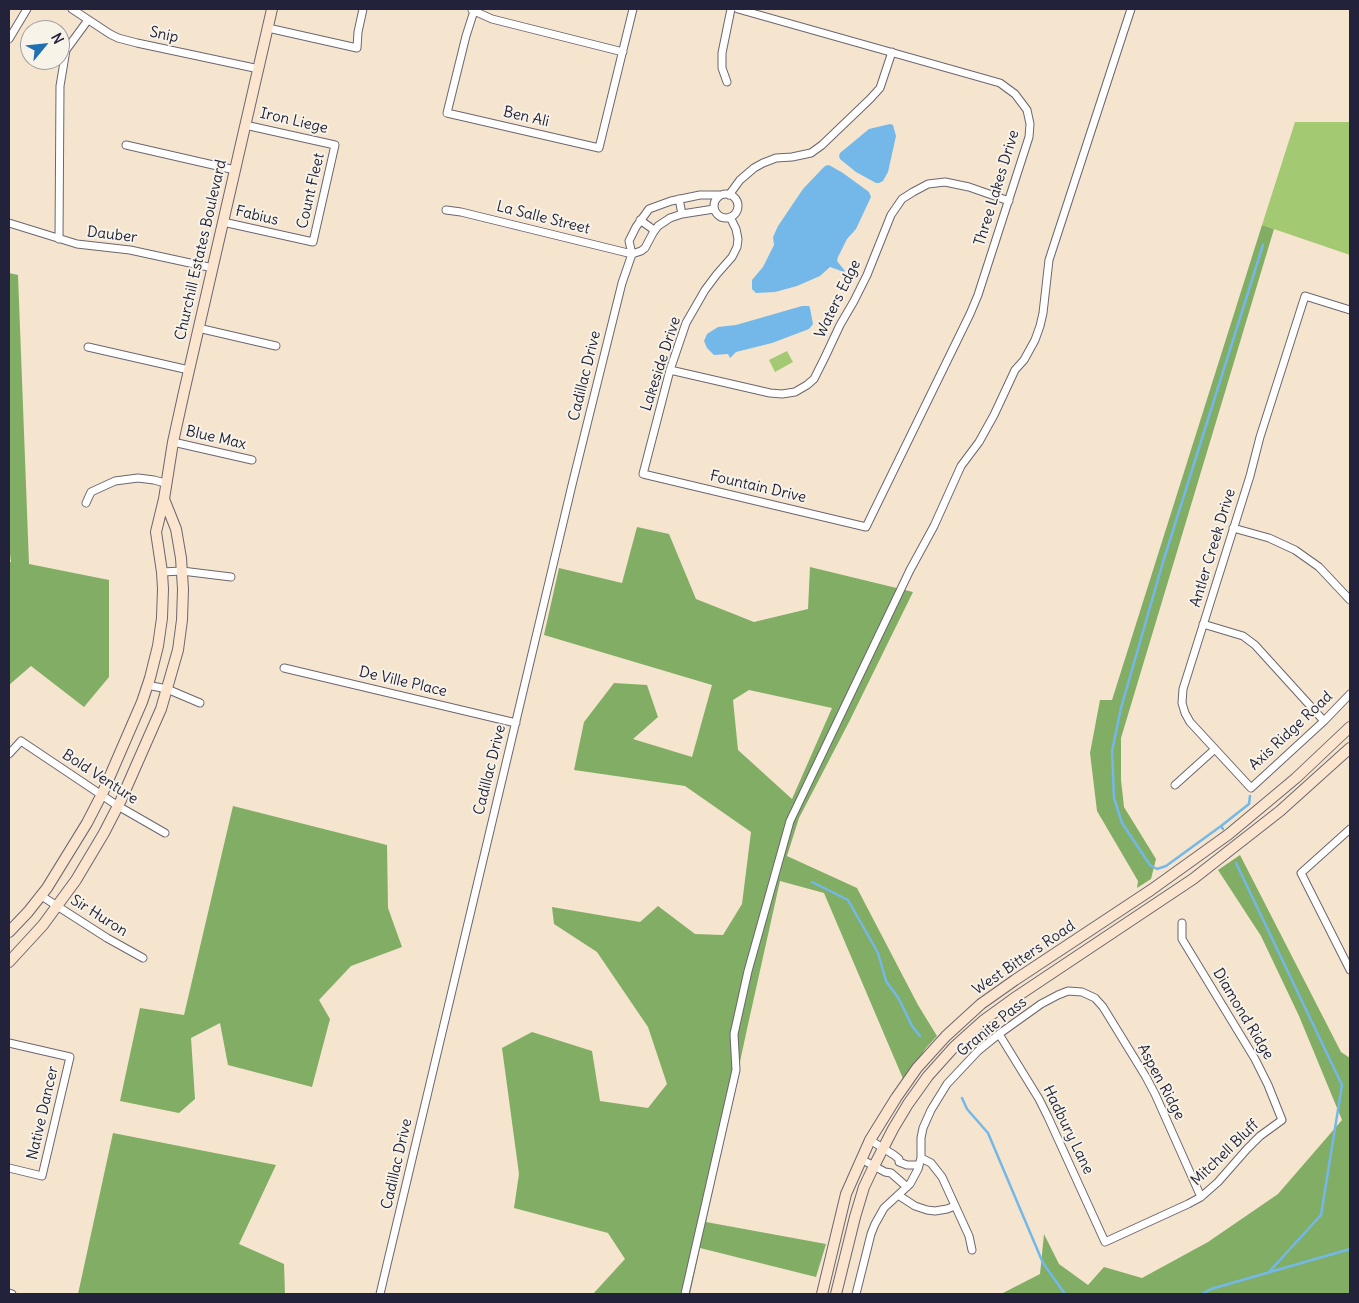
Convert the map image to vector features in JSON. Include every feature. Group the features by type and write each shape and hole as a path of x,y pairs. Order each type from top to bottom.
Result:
{"main road":[{"name":"Churchill Estates Boulevard","path":"9,932 28,912 59,869 87,823 148,685 158,646 162,618 162,572 156,532 198,328 272,9"},
{"name":"Churchill Estates Boulevard","path":"9,962 43,925 81,872 118,806 161,709 178,650 182,620 183,589 176,529 164,499"},
{"name":"West Bitters Road","path":"822,1294 846,1194 870,1140 880,1121 917,1068 946,1036 981,1004 1185,867 1229,834 1267,803 1350,728"},
{"name":"West Bitters Road","path":"836,1294 864,1187 883,1147 908,1104 928,1076 954,1047 984,1020 1013,999 1192,879 1280,811 1349,751"},
{"path":"1185,867 1192,879"},
{"path":"946,1036 954,1047"}],"street":[{"path":"9,39 28,9"},
{"name":"Snip","path":"72,9 118,38 258,69"},
{"path":"268,28 357,48 363,9"},
{"path":"472,10 492,19 623,52 633,9"},
{"path":"727,82 722,68 722,53 731,9"},
{"name":"Three Lakes Drive","path":"738,9 1000,83 1015,94 1027,110 1030,124 1029,137 978,296 866,527"},
{"path":"684,1294 736,1070 734,1034 748,971 790,821 962,466 979,442 1015,370 1024,360 1035,340 1043,312 1049,260 1131,9"},
{"name":"Ben Ali","path":"472,10 447,113 599,148 623,52"},
{"path":"59,239 60,86 66,50 88,20"},
{"path":"729,195 740,180 758,165 776,158 806,155 822,145 870,100 880,88 892,52"},
{"name":"Iron Liege","path":"246,125 336,145"},
{"name":"Count Fleet","path":"313,242 336,145"},
{"path":"126,146 235,170"},
{"name":"Waters Edge","path":"670,370 770,393 795,392 814,379 867,275 891,215 902,199 928,184 945,182 970,187 1009,201"},
{"path":"714,210 682,214 670,218 654,230 645,248 632,254 630,241 640,220 649,209 671,201 700,195 719,195 729,195 735,198 738,205 736,213 730,217 722,218 718,216 714,210 714,205 719,195"},
{"path":"679,199 682,214"},
{"name":"La Salle Street","path":"446,210 461,212 632,254"},
{"name":"Lakeside Drive","path":"643,474 670,370 686,323 698,302 717,274 732,257 737,247 736,229 730,217"},
{"path":"640,220 654,230"},
{"name":"Fabius","path":"223,222 313,242"},
{"name":"Dauber","path":"9,223 77,244 130,250 213,268"},
{"name":"Cadillac Drive","path":"380,1294 572,485 622,283 632,254"},
{"name":"Antler Creek Drive","path":"1251,788 1190,722 1182,703 1183,689 1305,296 1350,310"},
{"path":"198,328 276,346"},
{"path":"88,347 189,370"},
{"name":"Blue Max","path":"173,442 252,460"},
{"name":"Fountain Drive","path":"643,474 866,527"},
{"path":"86,504 91,492 115,481 138,478 165,483"},
{"path":"1233,528 1269,538 1295,550 1319,567 1350,600"},
{"path":"162,572 182,571 231,578"},
{"path":"1204,624 1243,636 1255,645 1324,721"},
{"name":"De Ville Place","path":"284,668 516,722"},
{"path":"148,685 167,689 200,703"},
{"name":"Axis Ridge Road","path":"1251,788 1324,721 1350,694"},
{"path":"1338,740 1349,751"},
{"name":"Bold Venture","path":"9,754 21,741 118,806 165,833"},
{"path":"1175,785 1215,748"},
{"path":"1350,829 1301,873 1350,970"},
{"name":"Sir Huron","path":"40,895 107,938 143,958"},
{"name":"Diamond Ridge","path":"1182,923 1182,939 1255,1059 1282,1120"},
{"name":"Granite Pass","path":"856,1294 875,1224 884,1208 910,1184 921,1158 923,1128 931,1110 947,1084 978,1051 1030,1012 1068,991 1082,992"},
{"name":"Aspen Ridge","path":"1082,992 1095,998 1103,1007 1146,1077 1201,1196"},
{"name":"Hadbury Lane","path":"999,1034 1045,1111 1105,1242"},
{"name":"Native Dancer","path":"9,1043 70,1057 42,1176 9,1168"},
{"name":"Mitchell Bluff","path":"1105,1242 1188,1204 1201,1196 1218,1182 1260,1136 1282,1120"},
{"path":"870,1140 897,1157 899,1162 898,1168 891,1173"},
{"path":"921,1158 931,1163 939,1172 969,1236 972,1250"},
{"path":"861,1159 885,1172 891,1173 907,1187"},
{"path":"899,1162 919,1166"},
{"path":"898,1195 915,1206 935,1212 947,1210 955,1206"}],"green space":[{"path":"1295,122 1350,122 1350,255 1262,225"},
{"path":"1262,225 1274,229 1121,738 1121,780 1124,807 1156,859 1151,879 1137,888 1138,881 1097,811 1090,753 1100,700 1112,700"},
{"path":"9,273 18,275 29,564 109,580 109,677 84,707 31,666 9,685 9,562 11,562 9,547"},
{"path":"787,351 793,362 775,372 769,360"},
{"path":"637,527 669,534 696,599 754,622 808,609 810,567 913,592 799,818 787,856 857,888 918,1005 937,1036 926,1048 904,1081 824,893 780,881 706,1222 826,1244 816,1277 700,1248 690,1294 593,1294 625,1259 608,1233 514,1208 519,1174 502,1048 532,1032 592,1051 600,1101 648,1108 667,1084 648,1027 597,952 554,924 552,907 640,922 658,906 695,934 723,935 742,904 751,832 685,786 574,770 584,722 614,683 647,685 658,717 633,739 692,757 712,685 544,635 559,568 622,583","holes":["749,690 832,708 792,799 738,750 733,700"]},
{"path":"233,806 387,845 388,908 402,947 351,966 319,1000 330,1019 312,1087 228,1065 220,1023 191,1038 195,1099 179,1113 120,1101 140,1008 184,1015"},
{"path":"1240,855 1341,1052 1350,1058 1350,1294 1001,1294 1040,1274 1044,1234 1059,1264 1088,1285 1104,1267 1142,1278 1208,1242 1278,1194 1342,1120 1299,1016 1261,936 1218,870"},
{"path":"113,1133 276,1165 239,1244 284,1264 285,1294 78,1294"}],"water":[{"path":"893,125 896,136 888,172 883,181 876,183 856,172 840,159 840,153 869,129"},
{"path":"829,165 869,192 871,197 856,229 847,239 838,257 837,261 845,271 830,267 820,276 797,286 775,292 756,293 752,289 752,280 763,267 774,245 773,237 778,226 803,189 825,166"},
{"path":"802,306 809,306 810,308 813,324 809,329 772,343 736,352 730,358 728,354 714,355 707,348 704,341 707,334 718,327 736,325"}],"waterway":[{"path":"1223,829 1221,826 1166,866 1157,869 1150,865 1122,823 1114,798 1112,751 1121,708 1163,562 1263,245"},
{"path":"1221,826 1249,804 1250,796"},
{"path":"1236,863 1342,1085 1321,1215 1268,1273"},
{"path":"812,882 848,900 878,953 886,981 899,999 912,1026 920,1036"},
{"path":"962,1098 967,1109 988,1133 1043,1263 1065,1294"},
{"path":"1202,1294 1211,1289 1350,1249"}]}
